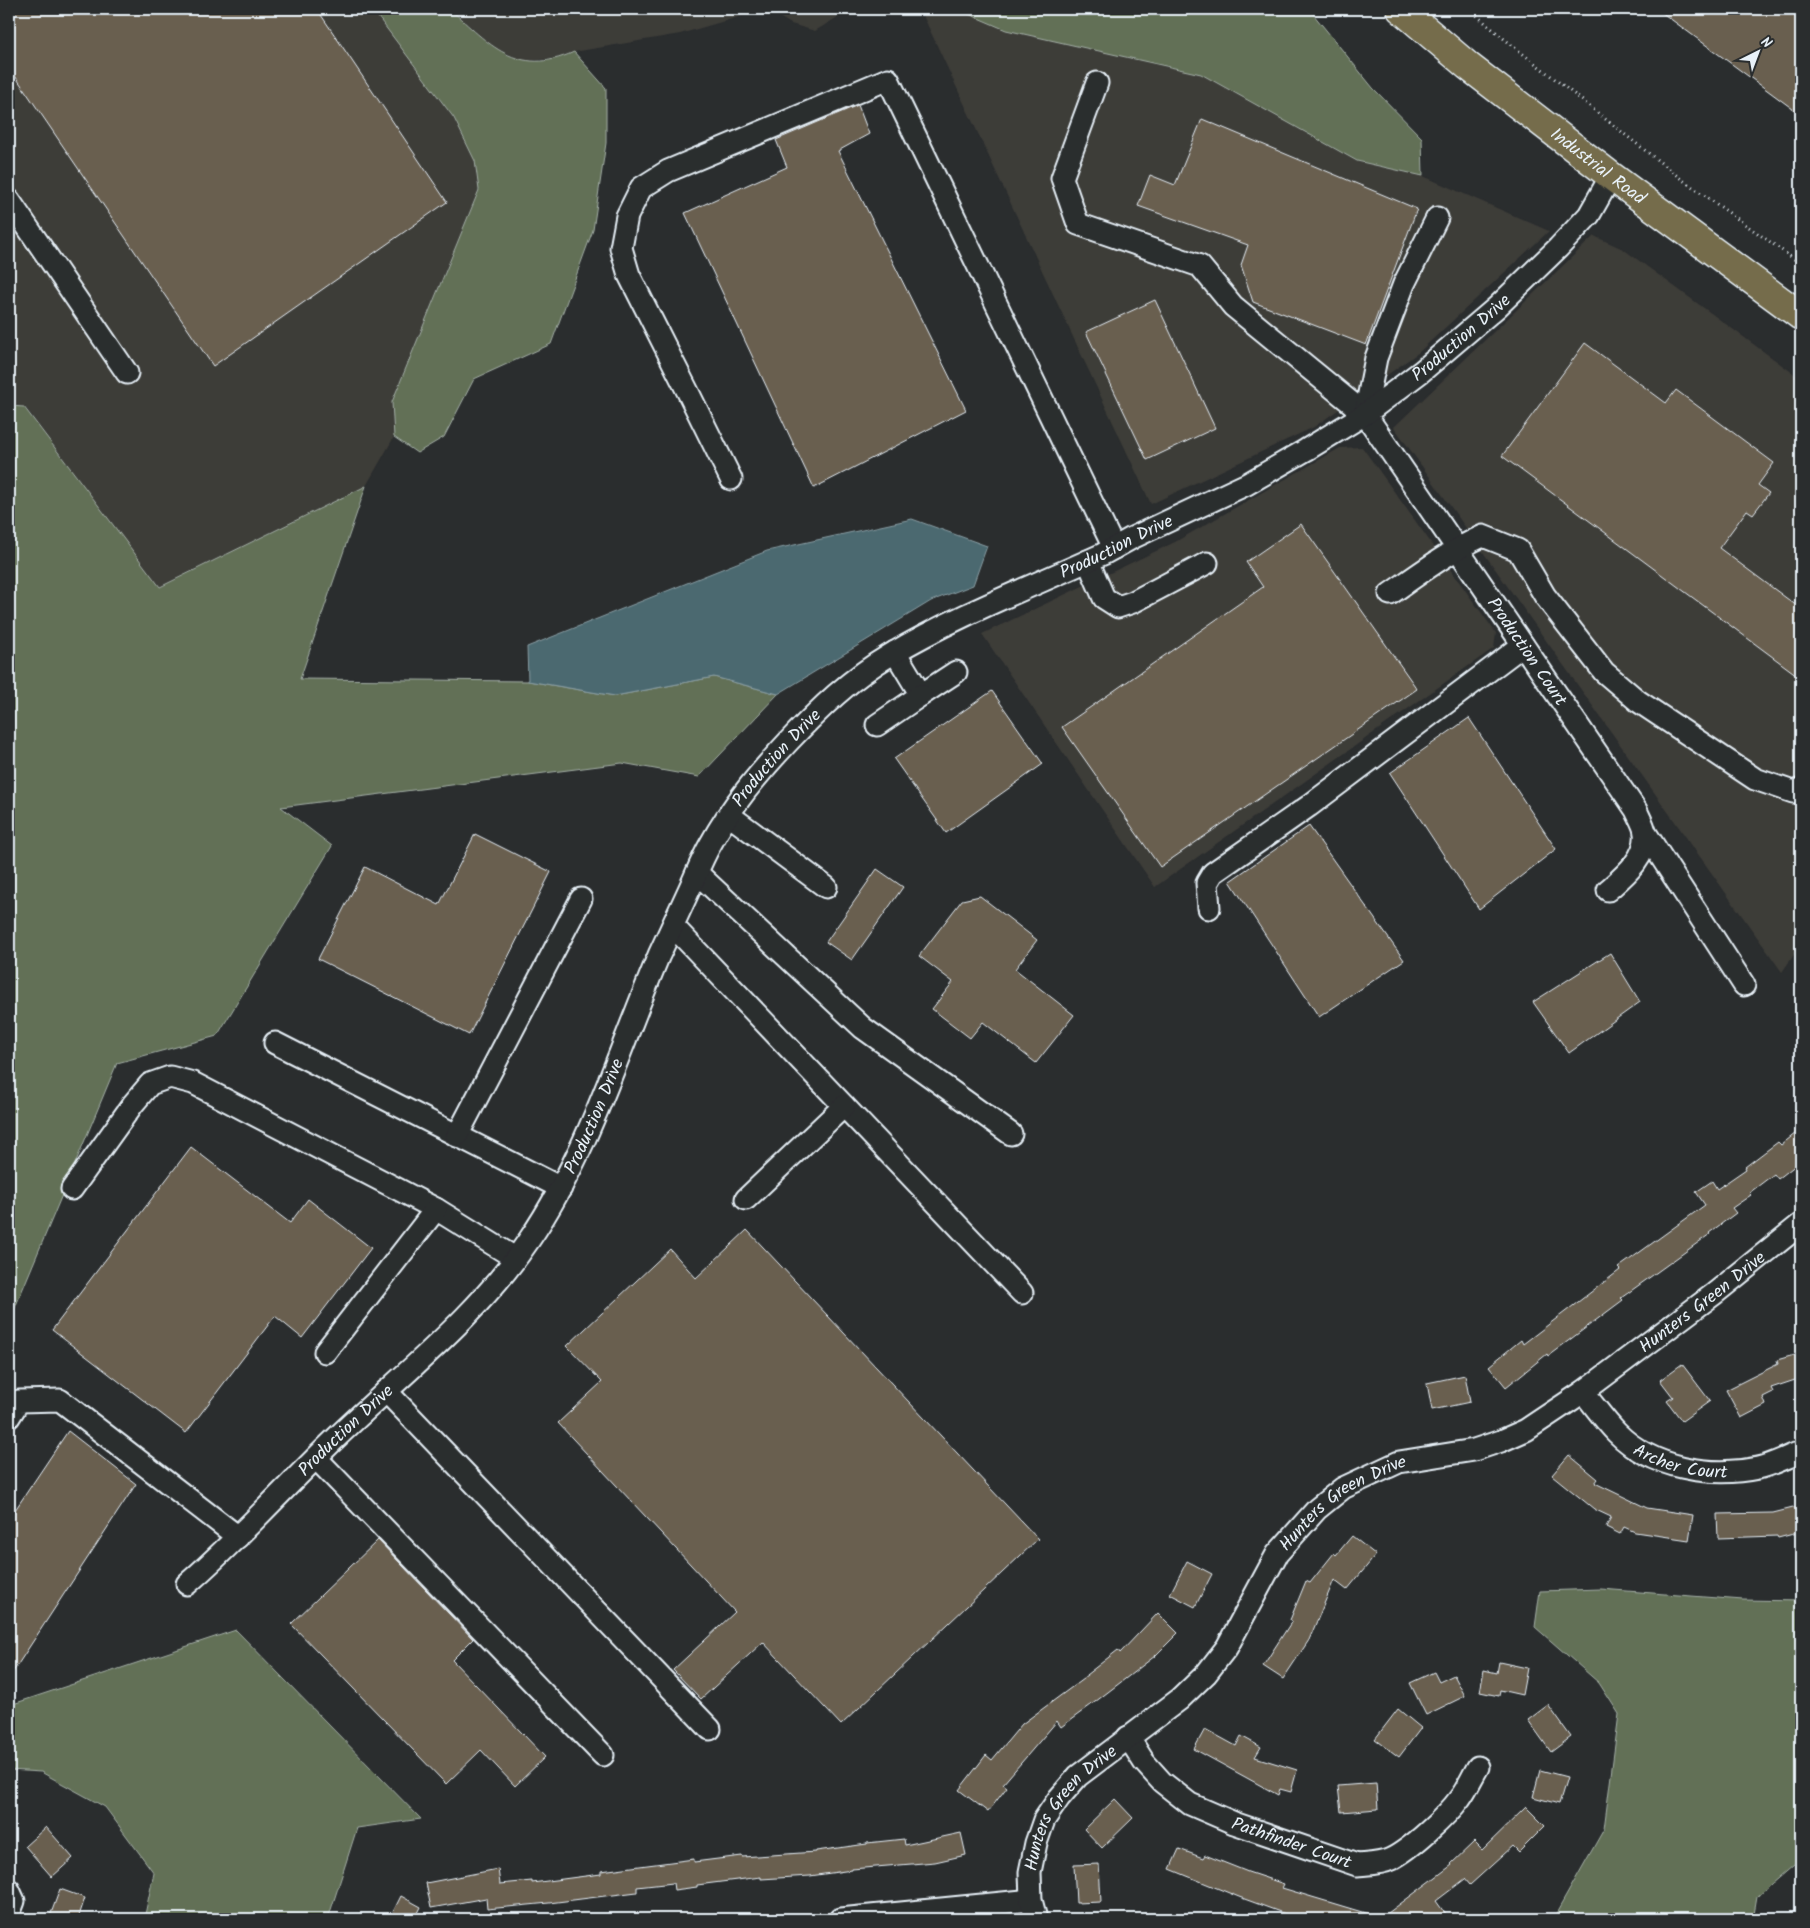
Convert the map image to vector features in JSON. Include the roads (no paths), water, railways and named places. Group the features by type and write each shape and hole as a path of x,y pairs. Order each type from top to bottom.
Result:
{"main road":[{"name":"Industrial Road","path":"1400,9 1468,66 1611,176 1801,316"}],"street":[{"path":"730,479 628,275 621,248 627,216 641,188 668,171 888,79 1114,548"},
{"name":"Production Court","path":"1097,83 1062,178 1078,224 1200,266 1233,306 1365,414 1636,810 1645,832 1744,985"},
{"name":"Production Drive","path":"187,1584 238,1537 316,1458 436,1346 487,1293 528,1242 561,1188 580,1151 610,1082 659,955 710,845 728,815 756,777 818,709 850,682 895,652 922,637 1088,561 1247,484 1365,414 1422,372 1497,307 1538,268 1589,216 1611,176"},
{"path":"9,200 127,373"},
{"path":"1365,414 1376,358 1404,284 1436,218"},
{"path":"1390,594 1472,541 1483,536 1518,550 1546,596 1604,672 1638,701 1755,779 1793,792 1801,789"},
{"path":"1088,561 1104,598 1118,607 1133,602 1207,563"},
{"path":"1209,908 1207,883 1213,873 1309,806 1523,645"},
{"path":"895,652 921,695"},
{"path":"877,726 956,672"},
{"path":"728,815 826,887"},
{"path":"1608,890 1636,863 1643,847 1645,832"},
{"path":"697,872 863,1028 1011,1134"},
{"path":"457,1136 581,900"},
{"path":"673,926 1022,1293"},
{"path":"275,1043 561,1188"},
{"path":"72,1189 133,1104 150,1084 170,1077 193,1083 436,1209 516,1258"},
{"path":"746,1199 844,1106"},
{"path":"325,1352 436,1209"},
{"name":"Hunters Green Drive","path":"1033,1910 1030,1872 1036,1843 1044,1820 1059,1798 1078,1776 1180,1699 1206,1674 1227,1647 1277,1554 1317,1509 1343,1488 1400,1462 1474,1450 1501,1442 1526,1430 1583,1392 1714,1294 1801,1224"},
{"path":"386,1392 710,1729"},
{"name":"Archer Court","path":"1583,1392 1618,1433 1639,1450 1666,1463 1692,1469 1732,1472 1759,1468 1801,1452"},
{"path":"9,1417 19,1401 60,1400 238,1537"},
{"path":"316,1458 603,1755"},
{"name":"Pathfinder Court","path":"1128,1737 1144,1762 1162,1782 1190,1804 1234,1823 1357,1865 1390,1860 1407,1849 1461,1797 1478,1768"},
{"path":"9,1890 14,1900 9,1914"},
{"path":"840,1919 1033,1910"}],"water":[{"path":"912,519 987,546 973,585 931,601 778,694 714,677 615,696 528,681 527,647 767,551"}]}
